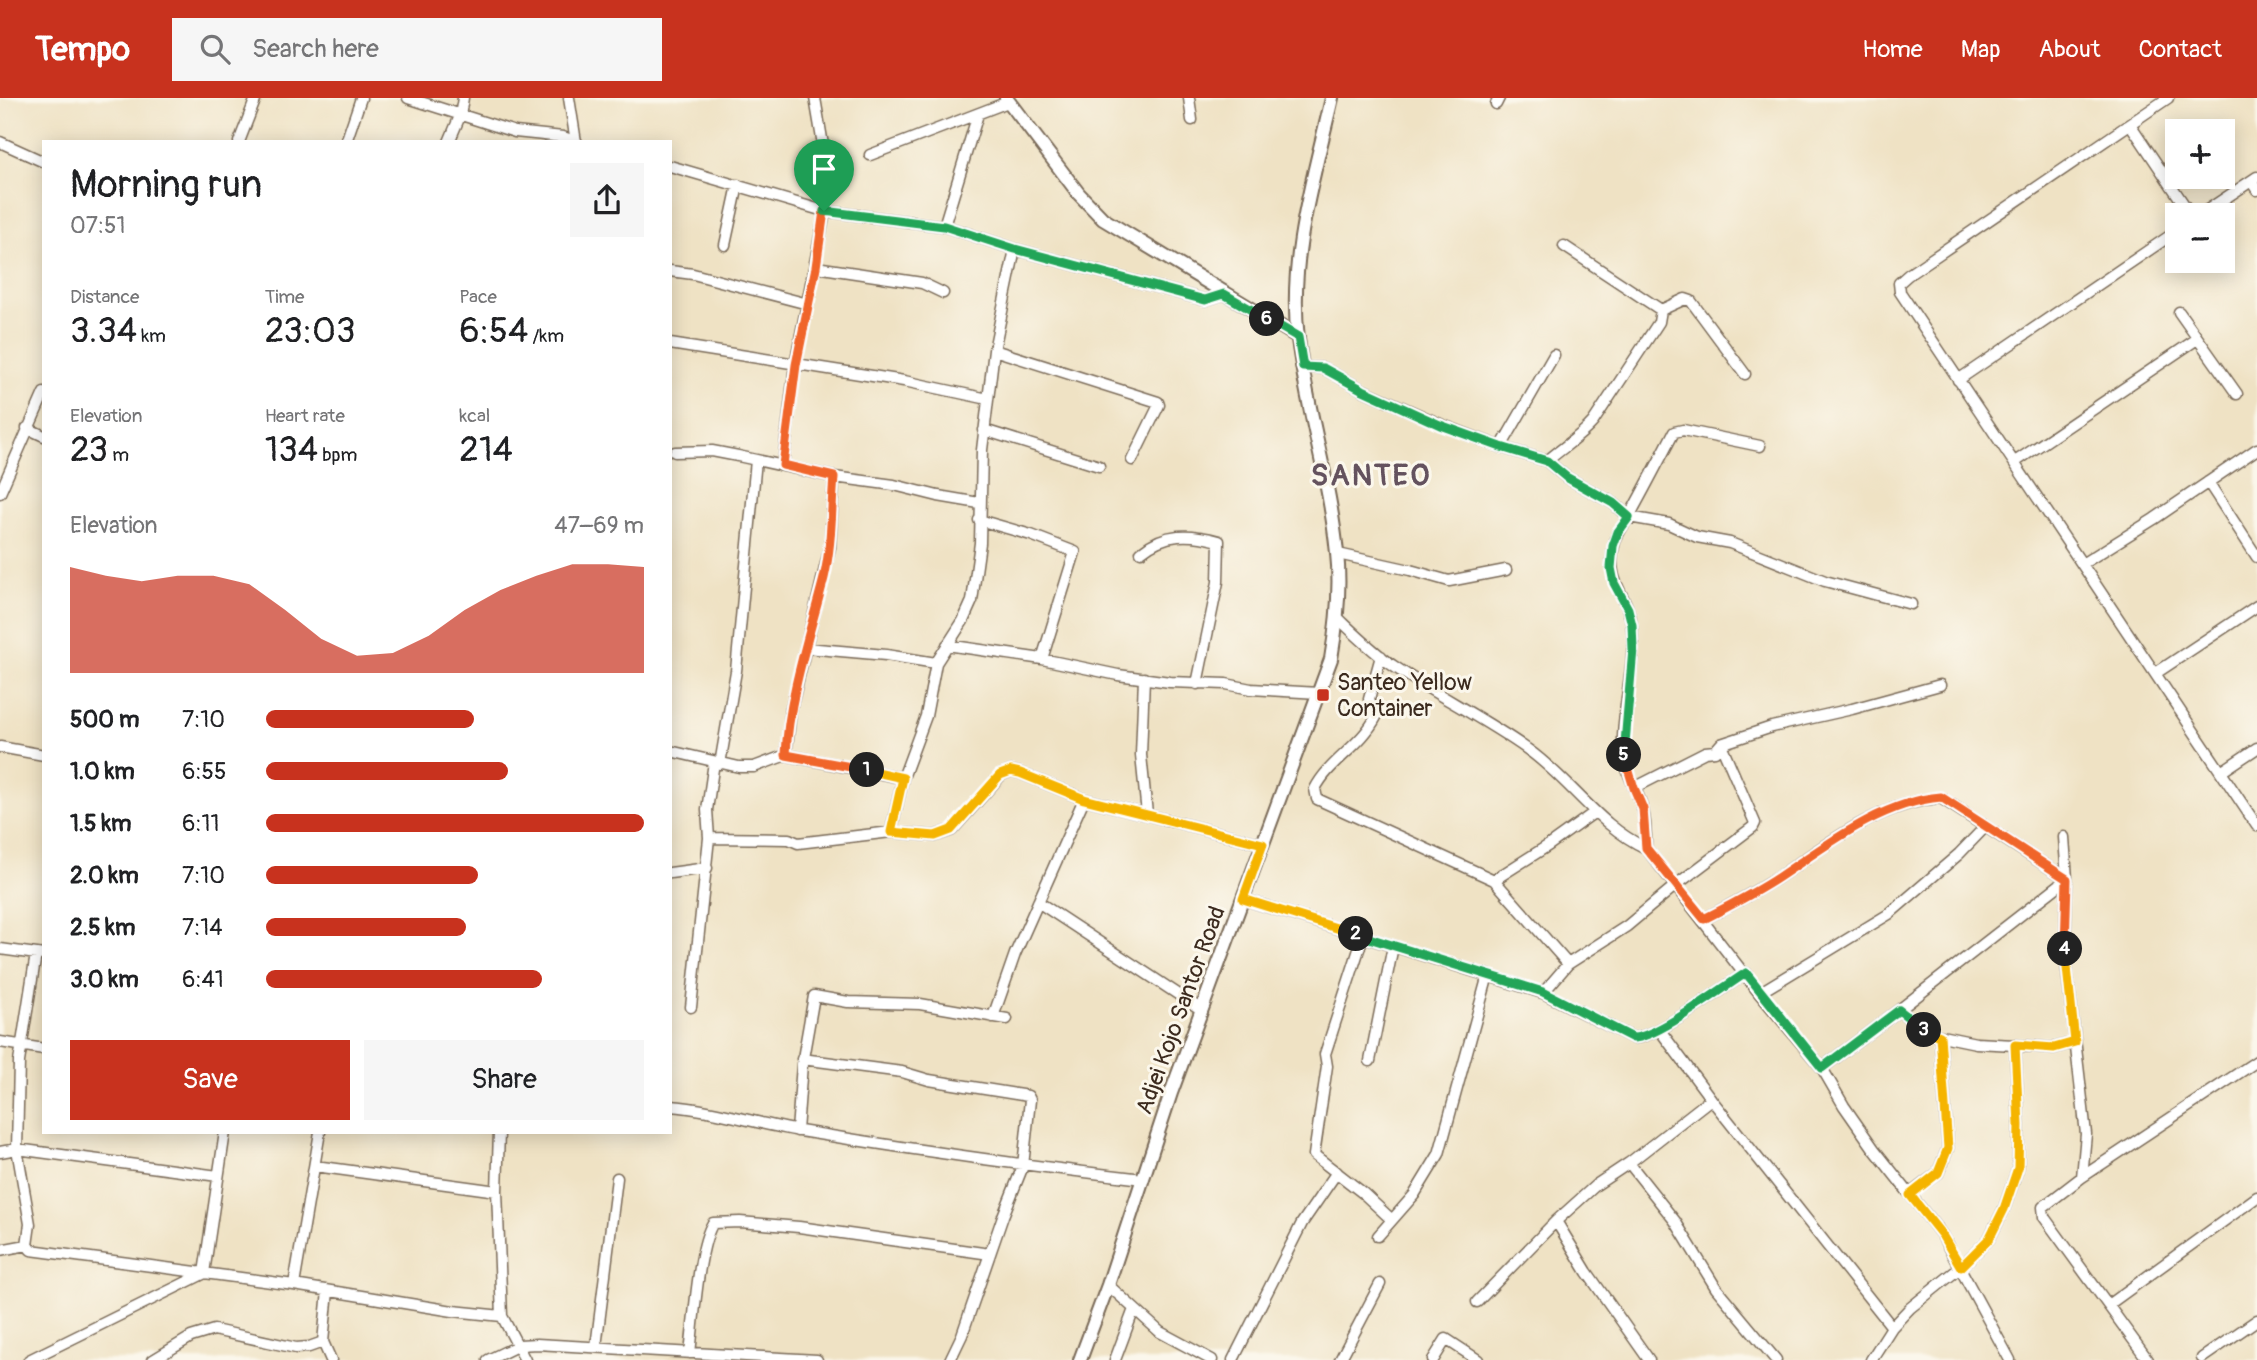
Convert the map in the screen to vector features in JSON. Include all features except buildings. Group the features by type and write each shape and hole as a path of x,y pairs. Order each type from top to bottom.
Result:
{"street":[{"path":"240,140 256,98"},
{"path":"347,140 361,98"},
{"path":"408,98 515,132 571,140"},
{"path":"450,140 460,116 463,98"},
{"path":"569,98 577,140"},
{"path":"783,465 796,365 830,187 815,98"},
{"path":"1189,98 1192,120"},
{"name":"Adjei Kojo Santor Road","path":"1080,1360 1108,1285 1171,1093 1331,659 1338,618 1338,554 1298,337 1296,272 1306,211 1332,98"},
{"path":"2168,98 1908,275 1899,283 1900,292 2257,827"},
{"path":"870,155 978,114 1007,100 1079,194 1103,219 1298,337"},
{"path":"944,226 978,114"},
{"path":"2130,124 2183,203"},
{"path":"0,142 42,161"},
{"path":"672,167 824,211 944,226 1015,249 1205,300 1224,294"},
{"path":"2221,203 2255,183"},
{"path":"725,245 738,185"},
{"path":"1958,380 2165,239"},
{"path":"1564,246 1661,310"},
{"path":"891,832 903,778 926,716 936,663 971,601 980,543 979,503 984,430 994,350 1015,249"},
{"path":"816,267 873,278 922,283 943,293"},
{"path":"672,271 693,274 808,304"},
{"path":"1661,310 1685,299 1691,301 1745,374"},
{"path":"1547,461 1593,422 1659,322 1661,310"},
{"path":"2179,312 2237,394"},
{"path":"2015,462 2197,339"},
{"path":"672,344 904,381 988,399"},
{"path":"994,350 1158,402 1159,405 1132,460"},
{"path":"1501,447 1554,355"},
{"path":"1303,367 1323,368 1363,390 1440,425 1547,461 1566,477 1613,503 1629,517 1669,524 1697,537 1730,543 1825,581 1911,604"},
{"path":"0,493 3,477 42,397"},
{"path":"27,428 42,435"},
{"path":"984,430 1098,466"},
{"path":"1646,848 1643,809 1623,749 1633,649 1632,625 1628,609 1614,583 1611,568 1613,546 1618,532 1629,517 1674,432 1683,430 1760,446"},
{"path":"2082,564 2257,449"},
{"path":"676,452 712,451 834,477 894,485 979,503"},
{"path":"691,1007 707,868 707,810 736,671 756,460"},
{"path":"786,755 791,709 830,547 834,477"},
{"path":"2208,482 2257,557"},
{"path":"979,520 1031,535 1075,552 1042,659"},
{"path":"1141,552 1166,537 1186,534 1219,541 1218,582 1197,684"},
{"path":"1338,554 1449,581 1506,570"},
{"path":"2156,673 2257,606"},
{"path":"1338,618 1381,656 1528,749 1556,772 1595,812 1631,841 1646,848 1704,919 1759,993 1822,1068 1844,1106 1942,1235 2010,1360"},
{"path":"947,645 1042,659 1118,675 1319,694"},
{"path":"806,648 886,655 936,663"},
{"path":"1381,656 1369,699 1376,717 1369,730 1320,778 1315,789 1317,799 1494,880 1568,964"},
{"path":"1144,678 1141,755 1147,814"},
{"path":"1634,788 1700,754 1716,751 1721,744 1772,727 1940,685"},
{"path":"1543,992 1568,964 1627,926 1676,884 1753,827 1755,823 1721,744"},
{"path":"0,747 42,755"},
{"path":"2221,772 2257,748"},
{"path":"672,752 739,767 754,767 786,755 903,778"},
{"path":"709,838 789,839 798,843 891,832 942,835 951,830 1000,775 1011,771 1084,799 1263,844"},
{"path":"1704,919 1761,888 1852,829 1916,800 1941,797 2067,879"},
{"path":"993,1017 1015,954 1084,799"},
{"path":"1494,880 1595,812"},
{"path":"1759,993 1889,914 1959,854 1985,827"},
{"path":"2064,837 2067,879 2065,953 2086,1135 2082,1177"},
{"path":"672,873 707,868"},
{"path":"1822,1068 2067,879"},
{"path":"1243,899 1543,992 1633,1038 1642,1038 1659,1029 1746,973"},
{"path":"1038,902 1202,1010"},
{"path":"1363,937 1325,1054 1327,1066 1314,1155 1392,1220"},
{"path":"1370,1061 1393,946"},
{"path":"0,949 40,955 19,1062 17,1149 30,1224 27,1245 31,1250 502,1316"},
{"path":"1378,1236 1414,1195 1439,1154 1488,975"},
{"path":"797,1131 802,1059 814,996 848,1002 920,1004 1007,1019"},
{"path":"1899,1010 1927,1032 1976,1043 2054,1048 2075,1042"},
{"path":"1659,1029 1892,1327"},
{"path":"1910,1195 1938,1173 1948,1148 1940,1036"},
{"path":"0,1042 42,1049"},
{"path":"1871,1360 1892,1327 1917,1301 1961,1267 1989,1239 2004,1209 2018,1168 2015,1045"},
{"path":"802,1059 902,1072 929,1080 1028,1096 1031,1105 1023,1166 962,1335 950,1360"},
{"path":"2148,1360 2042,1212 2046,1202 2257,1061"},
{"path":"1477,1302 1556,1221 1596,1185 1712,1099"},
{"path":"672,1106 797,1131 1023,1166 1143,1179"},
{"path":"204,1273 225,1134"},
{"path":"294,1285 320,1134"},
{"path":"499,1134 497,1191 502,1316 525,1360"},
{"path":"0,1152 17,1149 218,1176"},
{"path":"1629,1163 1675,1221 1716,1288 1776,1360"},
{"path":"315,1166 497,1191"},
{"path":"1233,1360 1302,1223 1337,1172"},
{"path":"596,1347 617,1178"},
{"path":"2108,1305 2257,1197"},
{"path":"1556,1221 1587,1272 1649,1360"},
{"path":"690,1353 701,1266 708,1232 713,1223 740,1222 799,1227 990,1254"},
{"path":"0,1250 27,1245"},
{"path":"29,1360 204,1273"},
{"path":"1340,1360 1380,1284"},
{"path":"1108,1285 1160,1332 1212,1360"},
{"path":"328,1291 323,1342 331,1360"},
{"path":"1115,1360 1134,1309"},
{"path":"2202,1357 2257,1320"},
{"path":"153,1360 191,1337 214,1330 296,1348 309,1348 323,1342"},
{"path":"1433,1360 1446,1339 1478,1360"},
{"path":"488,1360 519,1345 817,1360"}],"place":[{"name":"Santeo Yellow Container","path":"1323,695"}],"district":[{"name":"SANTEO","path":"1371,475"}],"route":[{"path":"824,211 944,226 1015,249 1205,300 1224,294 1298,337 1303,367 1323,368 1363,390 1440,425 1547,461 1566,477 1591,488 1613,503 1629,517 1618,532 1613,546 1611,568 1614,583 1628,609 1632,625 1633,649 1623,749 1626,763 1643,809 1646,848 1704,919 1761,888 1852,829 1922,799 1941,797 2067,879 2065,953 2075,1042 2054,1048 2015,1045 2018,1168 2004,1209 1989,1239 1961,1267 1942,1235 1910,1195 1938,1173 1948,1148 1940,1036 1927,1032 1899,1010 1822,1068 1777,1011 1759,993 1746,973 1659,1029 1642,1038 1633,1038 1543,992 1243,899 1263,844 1084,799 1011,771 1000,775 951,830 942,835 891,832 903,778 786,755 791,709 824,577 832,528 834,477 783,465 796,365 816,267 824,211"}]}
